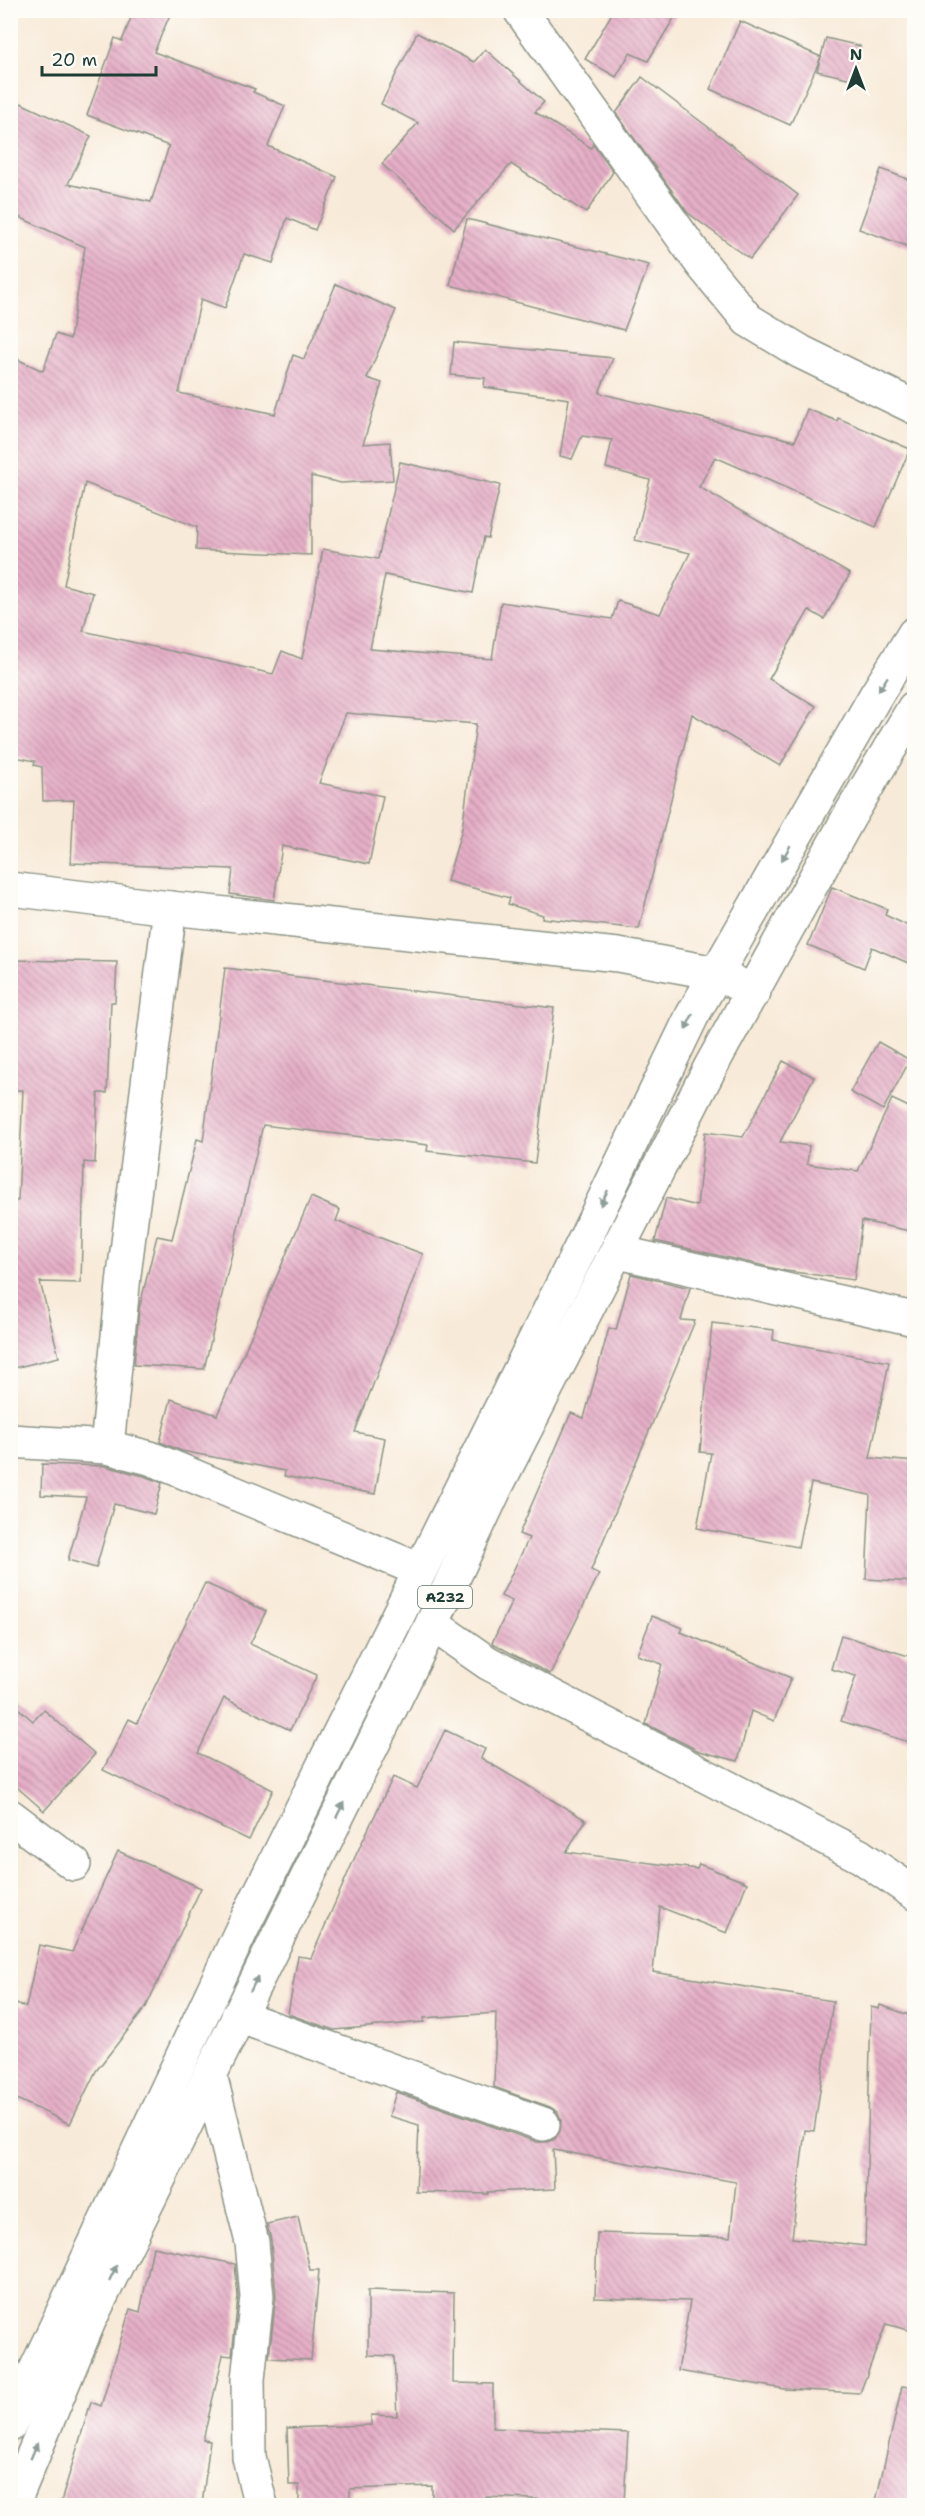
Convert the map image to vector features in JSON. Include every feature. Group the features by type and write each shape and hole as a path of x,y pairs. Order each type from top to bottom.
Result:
{"main road":[{"path":"520,10 701,263 748,320 801,352 915,407"},
{"name":"A232","path":"10,2425 199,2016 585,1239 692,1016 876,695 915,634"},
{"name":"A232","path":"12,2505 89,2321 432,1624 496,1487 711,1066 849,817 915,708"},
{"path":"10,889 618,955 716,973 754,992"},
{"path":"107,1447 123,1275 170,908"},
{"path":"618,1252 915,1319"},
{"path":"10,1441 107,1447 150,1458 420,1570"},
{"path":"432,1624 489,1663 860,1856 915,1893"},
{"path":"10,1816 74,1864"},
{"path":"238,2016 543,2124"},
{"path":"210,2075 252,2242 257,2297 248,2379 249,2457 261,2505"}],"building":[{"path":"134,10 172,10 154,52 255,89 253,92 285,106 268,146 337,177 315,230 287,218 273,263 244,254 225,308 201,299 179,393 275,414 293,355 304,359 336,284 396,310 367,378 382,383 363,444 390,442 393,480 341,483 311,476 311,555 196,550 197,527 85,483 64,585 93,593 83,631 273,674 282,651 302,659 323,549 378,559 400,462 500,485 488,538 484,537 473,593 385,575 370,649 492,659 501,602 612,619 618,601 660,614 690,553 635,540 650,480 606,468 612,440 582,436 572,459 560,456 569,399 484,387 485,378 451,375 454,342 613,358 599,393 795,441 807,409 837,421 838,418 910,449 876,527 715,457 699,487 850,574 824,619 809,610 769,679 816,706 780,766 692,714 639,929 542,918 543,915 508,904 510,898 447,881 462,829 476,724 346,713 319,783 383,796 369,864 282,846 274,900 230,894 233,869 71,863 74,800 43,801 42,767 34,765 35,761 10,756 10,356 43,371 56,334 70,339 85,247 10,213 10,98 91,136 68,184 151,202 169,146 87,115 115,38 122,41"},
{"path":"614,10 679,10 648,61 630,53 616,77 585,59"},
{"path":"740,21 821,57 790,125 710,89"},
{"path":"417,33 474,62 485,49 544,102 535,112 591,148 593,144 613,172 586,213 511,164 454,229 382,164 418,123 381,104"},
{"path":"826,38 860,46 852,79 817,71"},
{"path":"642,77 798,195 750,259 688,213 616,113"},
{"path":"881,169 915,182 915,249 859,229"},
{"path":"467,219 649,265 624,330 450,285"},
{"path":"832,887 887,909 885,915 915,929 915,966 872,947 864,968 808,945"},
{"path":"10,960 117,962 115,1002 111,1002 107,1093 98,1093 95,1163 84,1162 81,1283 40,1282 59,1357 10,1369 10,1200 18,1201 23,1090 10,1090"},
{"path":"225,968 554,1008 535,1163 427,1151 428,1145 263,1125 204,1369 134,1365 139,1309 157,1236 172,1239 197,1139 203,1141"},
{"path":"878,1042 910,1060 883,1110 850,1092"},
{"path":"783,1061 814,1077 780,1142 809,1146 807,1164 858,1171 892,1099 915,1110 915,1232 862,1221 854,1280 786,1271 655,1241 666,1198 697,1206 705,1132 743,1137"},
{"path":"311,1197 340,1210 336,1221 423,1254 355,1432 385,1438 375,1494 284,1476 285,1471 182,1451 160,1442 171,1399 217,1415"},
{"path":"631,1274 690,1288 681,1320 695,1321 591,1570 599,1574 550,1674 492,1643 512,1601 501,1596 529,1538 519,1534 571,1413 584,1418 609,1328 616,1330"},
{"path":"712,1323 774,1330 773,1340 889,1362 870,1458 915,1462 915,1582 866,1579 870,1495 811,1483 798,1547 697,1528 711,1453 700,1452"},
{"path":"42,1464 105,1466 162,1483 154,1514 114,1504 96,1568 68,1560 86,1497 41,1495"},
{"path":"205,1583 266,1611 250,1644 317,1675 290,1730 224,1698 198,1753 273,1790 249,1840 103,1770 129,1719 137,1723"},
{"path":"652,1616 683,1628 681,1632 791,1678 774,1721 751,1711 738,1761 699,1751 646,1724 662,1664 637,1655"},
{"path":"841,1635 915,1658 915,1744 841,1721 856,1676 831,1669"},
{"path":"10,1701 33,1721 44,1710 95,1754 44,1811 10,1781"},
{"path":"445,1730 485,1749 481,1758 586,1820 566,1852 697,1869 699,1864 747,1883 727,1933 660,1907 653,1972 833,2001 814,2131 805,2130 792,2238 865,2246 871,2007 879,2009 880,2005 915,2017 915,2332 886,2324 860,2393 785,2389 678,2371 690,2301 595,2298 597,2233 730,2237 736,2182 553,2150 555,2189 488,2192 488,2194 416,2192 419,2125 389,2116 396,2092 537,2142 555,2139 560,2131 561,2120 558,2112 494,2087 496,2013 424,2018 424,2022 334,2030 288,2014 298,1956 311,1958 393,1777 417,1788"},
{"path":"118,1851 201,1888 146,2007 96,2071 70,2124 10,2096 10,2002 26,2007 39,1945 72,1952"},
{"path":"298,2217 310,2270 319,2270 311,2360 269,2358 276,2296 271,2240 267,2224"},
{"path":"153,2247 235,2264 238,2297 232,2356 223,2355 203,2440 210,2441 202,2505 60,2505 91,2402 101,2406 130,2309 140,2312"},
{"path":"368,2290 454,2293 453,2383 493,2384 493,2428 628,2433 624,2503 486,2497 486,2505 454,2505 432,2503 432,2486 350,2489 350,2505 299,2505 299,2485 289,2485 287,2428 371,2425 371,2415 397,2416 394,2356 368,2355"},
{"path":"902,2386 915,2388 915,2505 875,2505"}]}
